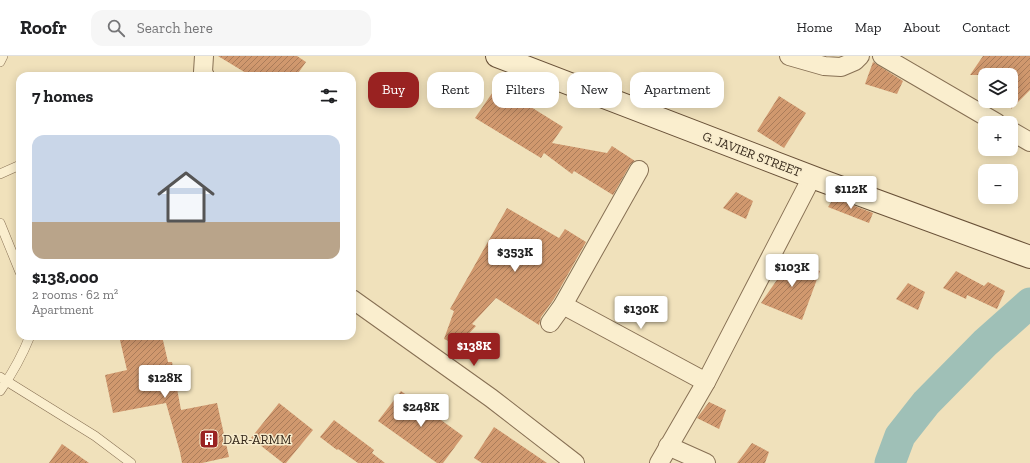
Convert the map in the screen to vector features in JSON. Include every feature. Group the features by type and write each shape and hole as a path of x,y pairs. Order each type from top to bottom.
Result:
{"street":[{"path":"203,72 204,56"},
{"name":"G. JAVIER STREET","path":"497,56 812,177 1030,258"},
{"path":"788,56 824,66 841,67 855,61 860,56"},
{"path":"882,56 985,116"},
{"path":"1018,135 1030,142"},
{"path":"550,323 563,305 639,170"},
{"path":"659,463 706,382 812,177"},
{"path":"356,302 490,398 576,463"},
{"path":"563,305 706,382"},
{"path":"668,446 706,463"}],"lane":[{"path":"0,62 3,56"},
{"path":"0,174 16,167"},
{"path":"0,223 16,262"},
{"path":"0,391 3,380 24,350 28,340"},
{"path":"3,380 95,436 131,463"}],"building":[{"path":"218,56 297,56 306,62 299,72 244,72"},
{"path":"983,56 1030,56 1030,90 1018,102 1018,68 978,68 978,75 970,75"},
{"path":"873,62 903,81 897,94 865,84"},
{"path":"492,93 492,108 532,108 563,127 552,143 607,153 612,146 635,161 630,165 613,195 574,171 572,174 544,153 541,158 475,118 482,108 484,108 484,105"},
{"path":"779,96 806,113 784,148 757,131"},
{"path":"736,192 753,201 746,219 723,208"},
{"path":"834,198 873,213 869,223 828,207"},
{"path":"507,208 559,238 565,229 586,242 554,299 541,317 539,325 496,298 472,324 476,326 458,345 444,339 454,311 450,309"},
{"path":"784,256 820,271 802,320 761,303 781,274 775,272"},
{"path":"956,271 984,286 988,282 1005,291 997,309 967,295 966,299 943,288"},
{"path":"908,283 925,292 918,310 896,299"},
{"path":"120,340 163,340 168,362 172,362 181,410 217,403 229,457 202,463 182,463 166,403 113,413 105,375 127,370"},
{"path":"401,391 463,436 443,463 437,463 378,421"},
{"path":"709,402 726,410 719,429 697,418"},
{"path":"279,403 313,430 286,463 283,463 251,438"},
{"path":"334,420 374,450 372,453 385,463 358,463 320,437"},
{"path":"494,427 547,463 482,463 474,458"},
{"path":"752,443 769,452 765,463 737,463"},
{"path":"62,444 89,463 49,463"}],"waterway":[{"path":"890,463 900,436 926,403 985,343 1030,303"}],"place":[{"name":"DAR-ARMM","path":"209,439"}]}
